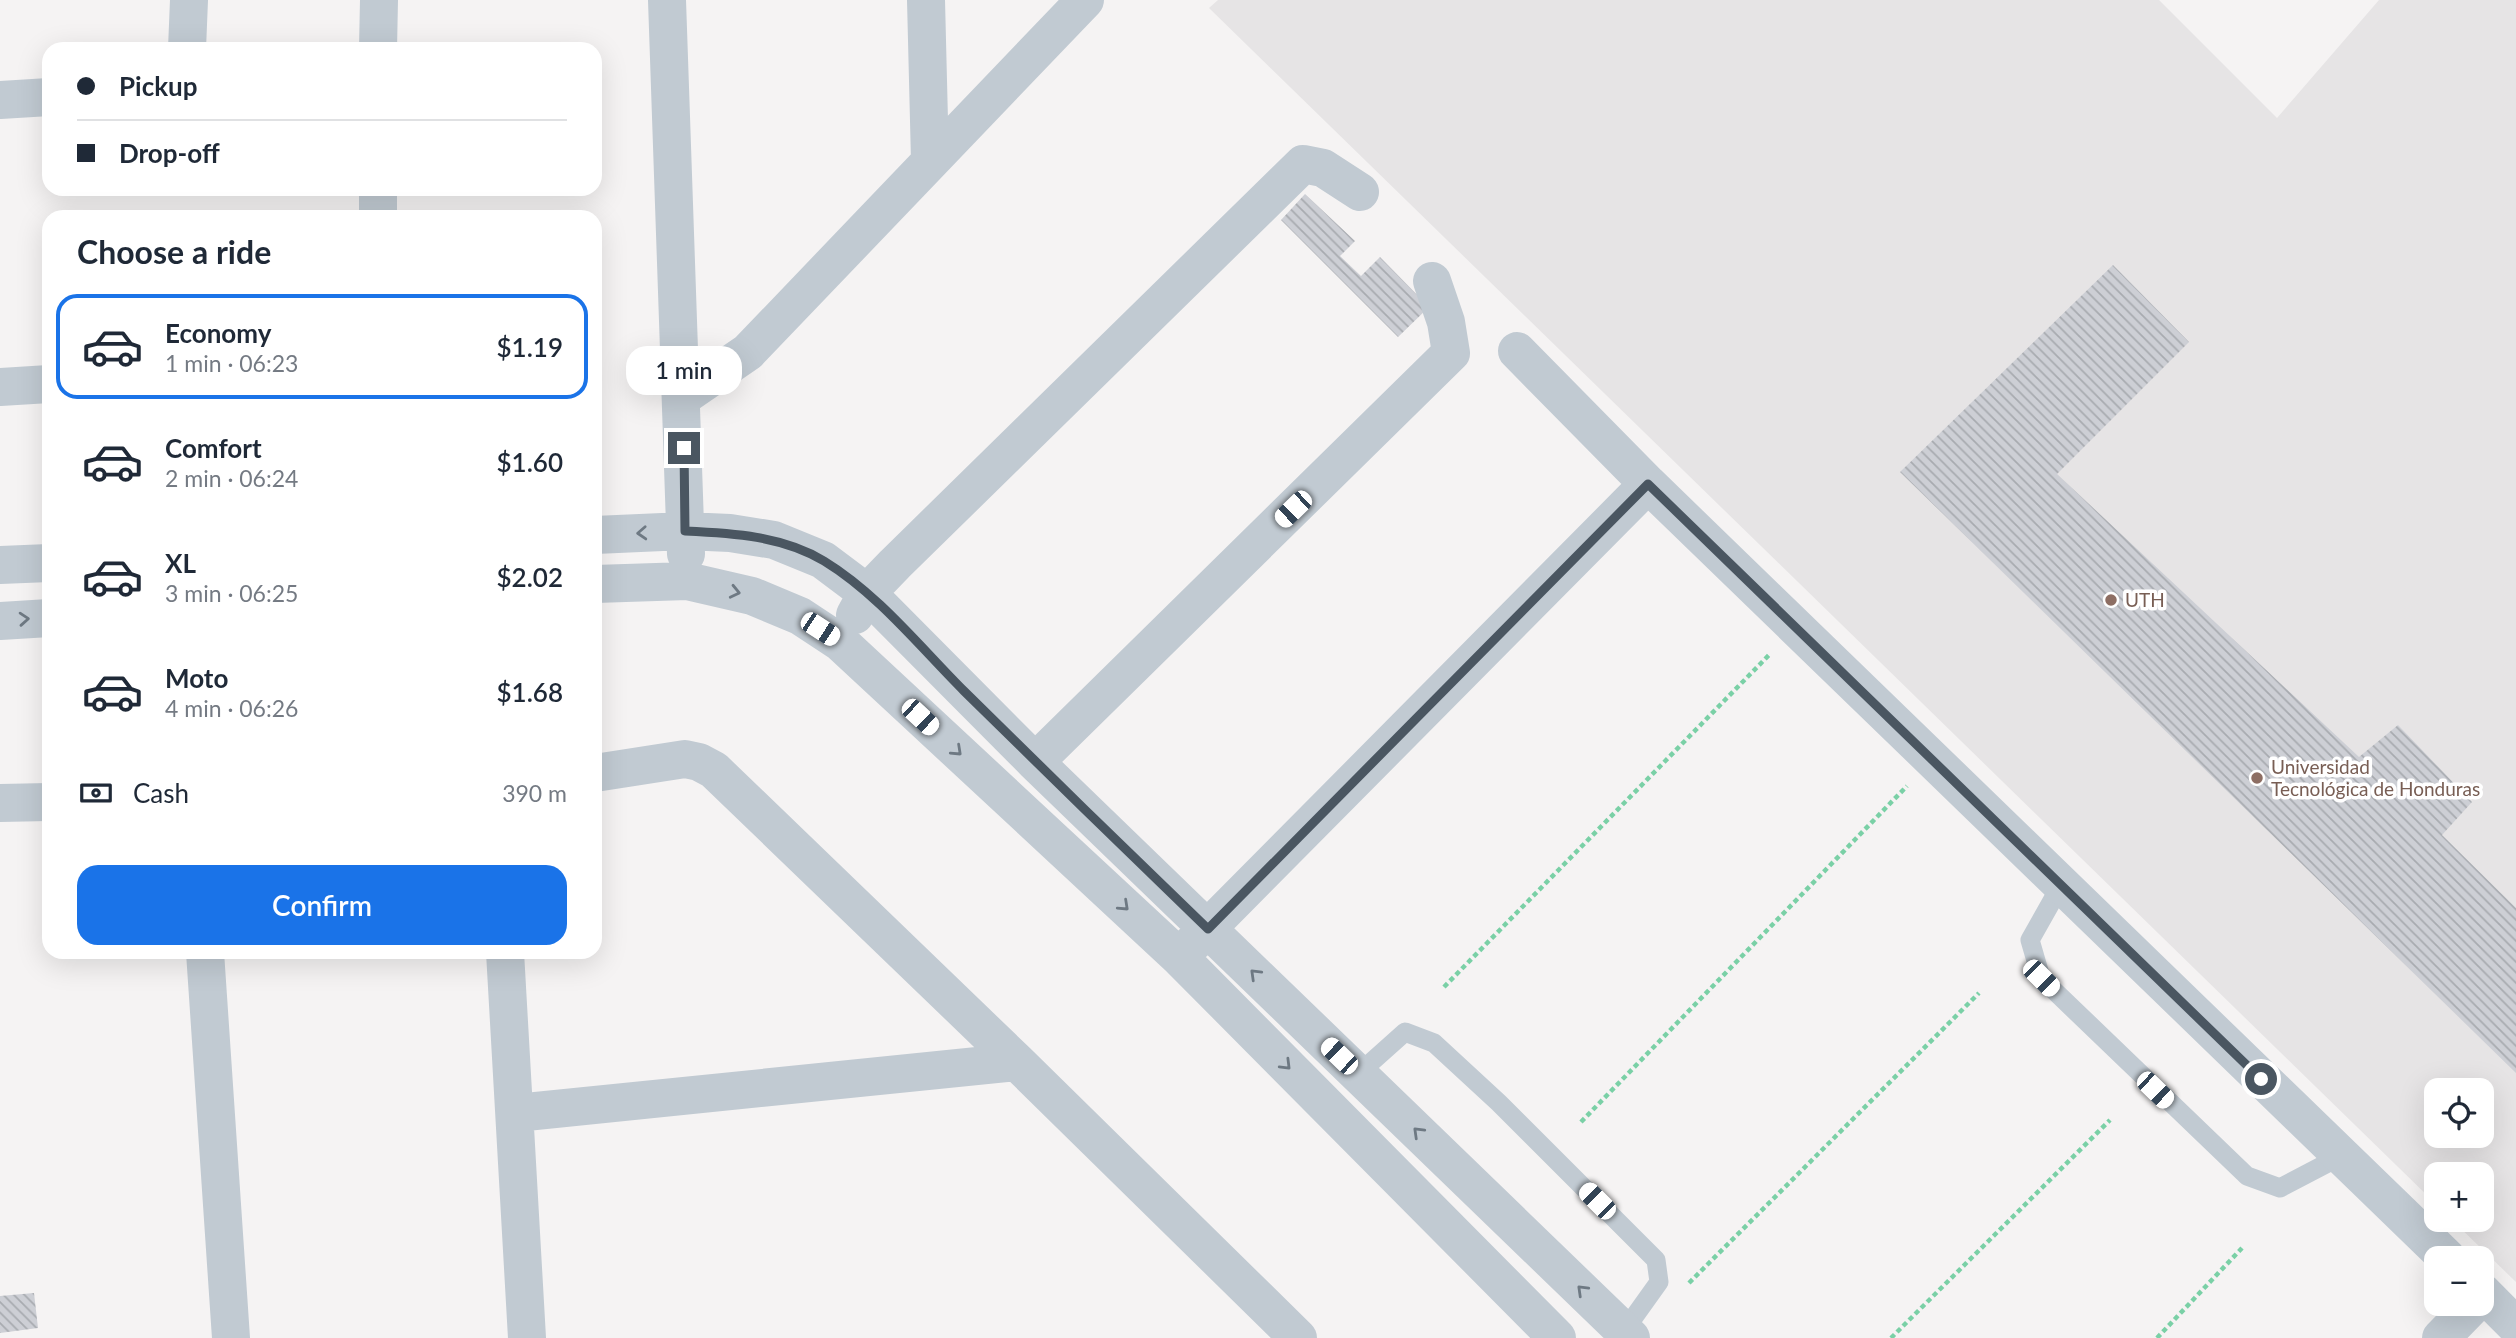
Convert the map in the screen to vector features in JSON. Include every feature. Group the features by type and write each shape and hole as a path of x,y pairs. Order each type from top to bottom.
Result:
{"street":[{"path":"187,42 189,0"},
{"path":"378,42 379,0"},
{"path":"667,0 687,581"},
{"path":"926,0 930,161"},
{"path":"681,398 748,352 1085,0"},
{"path":"0,100 42,97"},
{"path":"841,643 867,593 1303,163 1323,168 1360,192"},
{"path":"1035,762 1451,353 1446,322 1432,281"},
{"path":"1517,351 1648,484 2435,1246"},
{"path":"0,387 42,384"},
{"path":"1179,957 1648,484"},
{"path":"602,535 685,531 730,533 774,540 823,560 867,593 1035,762 1627,1334"},
{"path":"0,565 42,563"},
{"path":"602,584 687,581 752,596 800,616 841,643 1179,957 1557,1338"},
{"path":"0,621 42,618"},
{"path":"602,772 685,759 699,762 714,770 1298,1338"},
{"path":"0,803 42,802"},
{"path":"205,959 231,1338"},
{"path":"505,959 527,1338"},
{"path":"516,1114 1017,1062"},
{"path":"2494,1308 2516,1326"},
{"path":"2441,1338 2461,1316"}],"lane":[{"path":"2061,885 2030,940 2041,978 2165,1099 2247,1176 2280,1188 2341,1156"},
{"path":"1358,1074 1405,1032 1434,1043 1499,1103 1656,1260 1659,1282 1627,1334"}],"path":[{"path":"1444,987 1797,628"},
{"path":"1581,1122 1933,760"},
{"path":"1680,1292 1979,993"},
{"path":"1891,1338 2110,1120"},
{"path":"2157,1338 2242,1248"}],"shaded area":[{"name":"Universidad Tecnológica de Honduras","path":"1218,0 2159,0 2277,118 2379,0 2516,0 2516,1282 2494,1261 2494,1246 2479,1246 2464,1232 2494,1232 2494,1162 2424,1162 2424,1192 1209,8"}],"building":[{"path":"1305,194 1355,241 1340,256 1361,276 1380,257 1429,307 1398,337 1281,220"},
{"name":"UTH","path":"2113,265 2189,342 2057,474 2359,757 2398,725 2472,802 2442,835 2516,908 2516,1073 1900,472"},
{"path":"34,1293 38,1328 0,1333 0,1296"}],"place":[{"name":"UTH","path":"2111,600"},
{"name":"Universidad Tecnológica de Honduras","path":"2257,778"}],"route":[{"path":"684,448 685,531 730,533 774,540 823,560 867,593 1035,762 1208,929 1648,484 2261,1079"}]}
